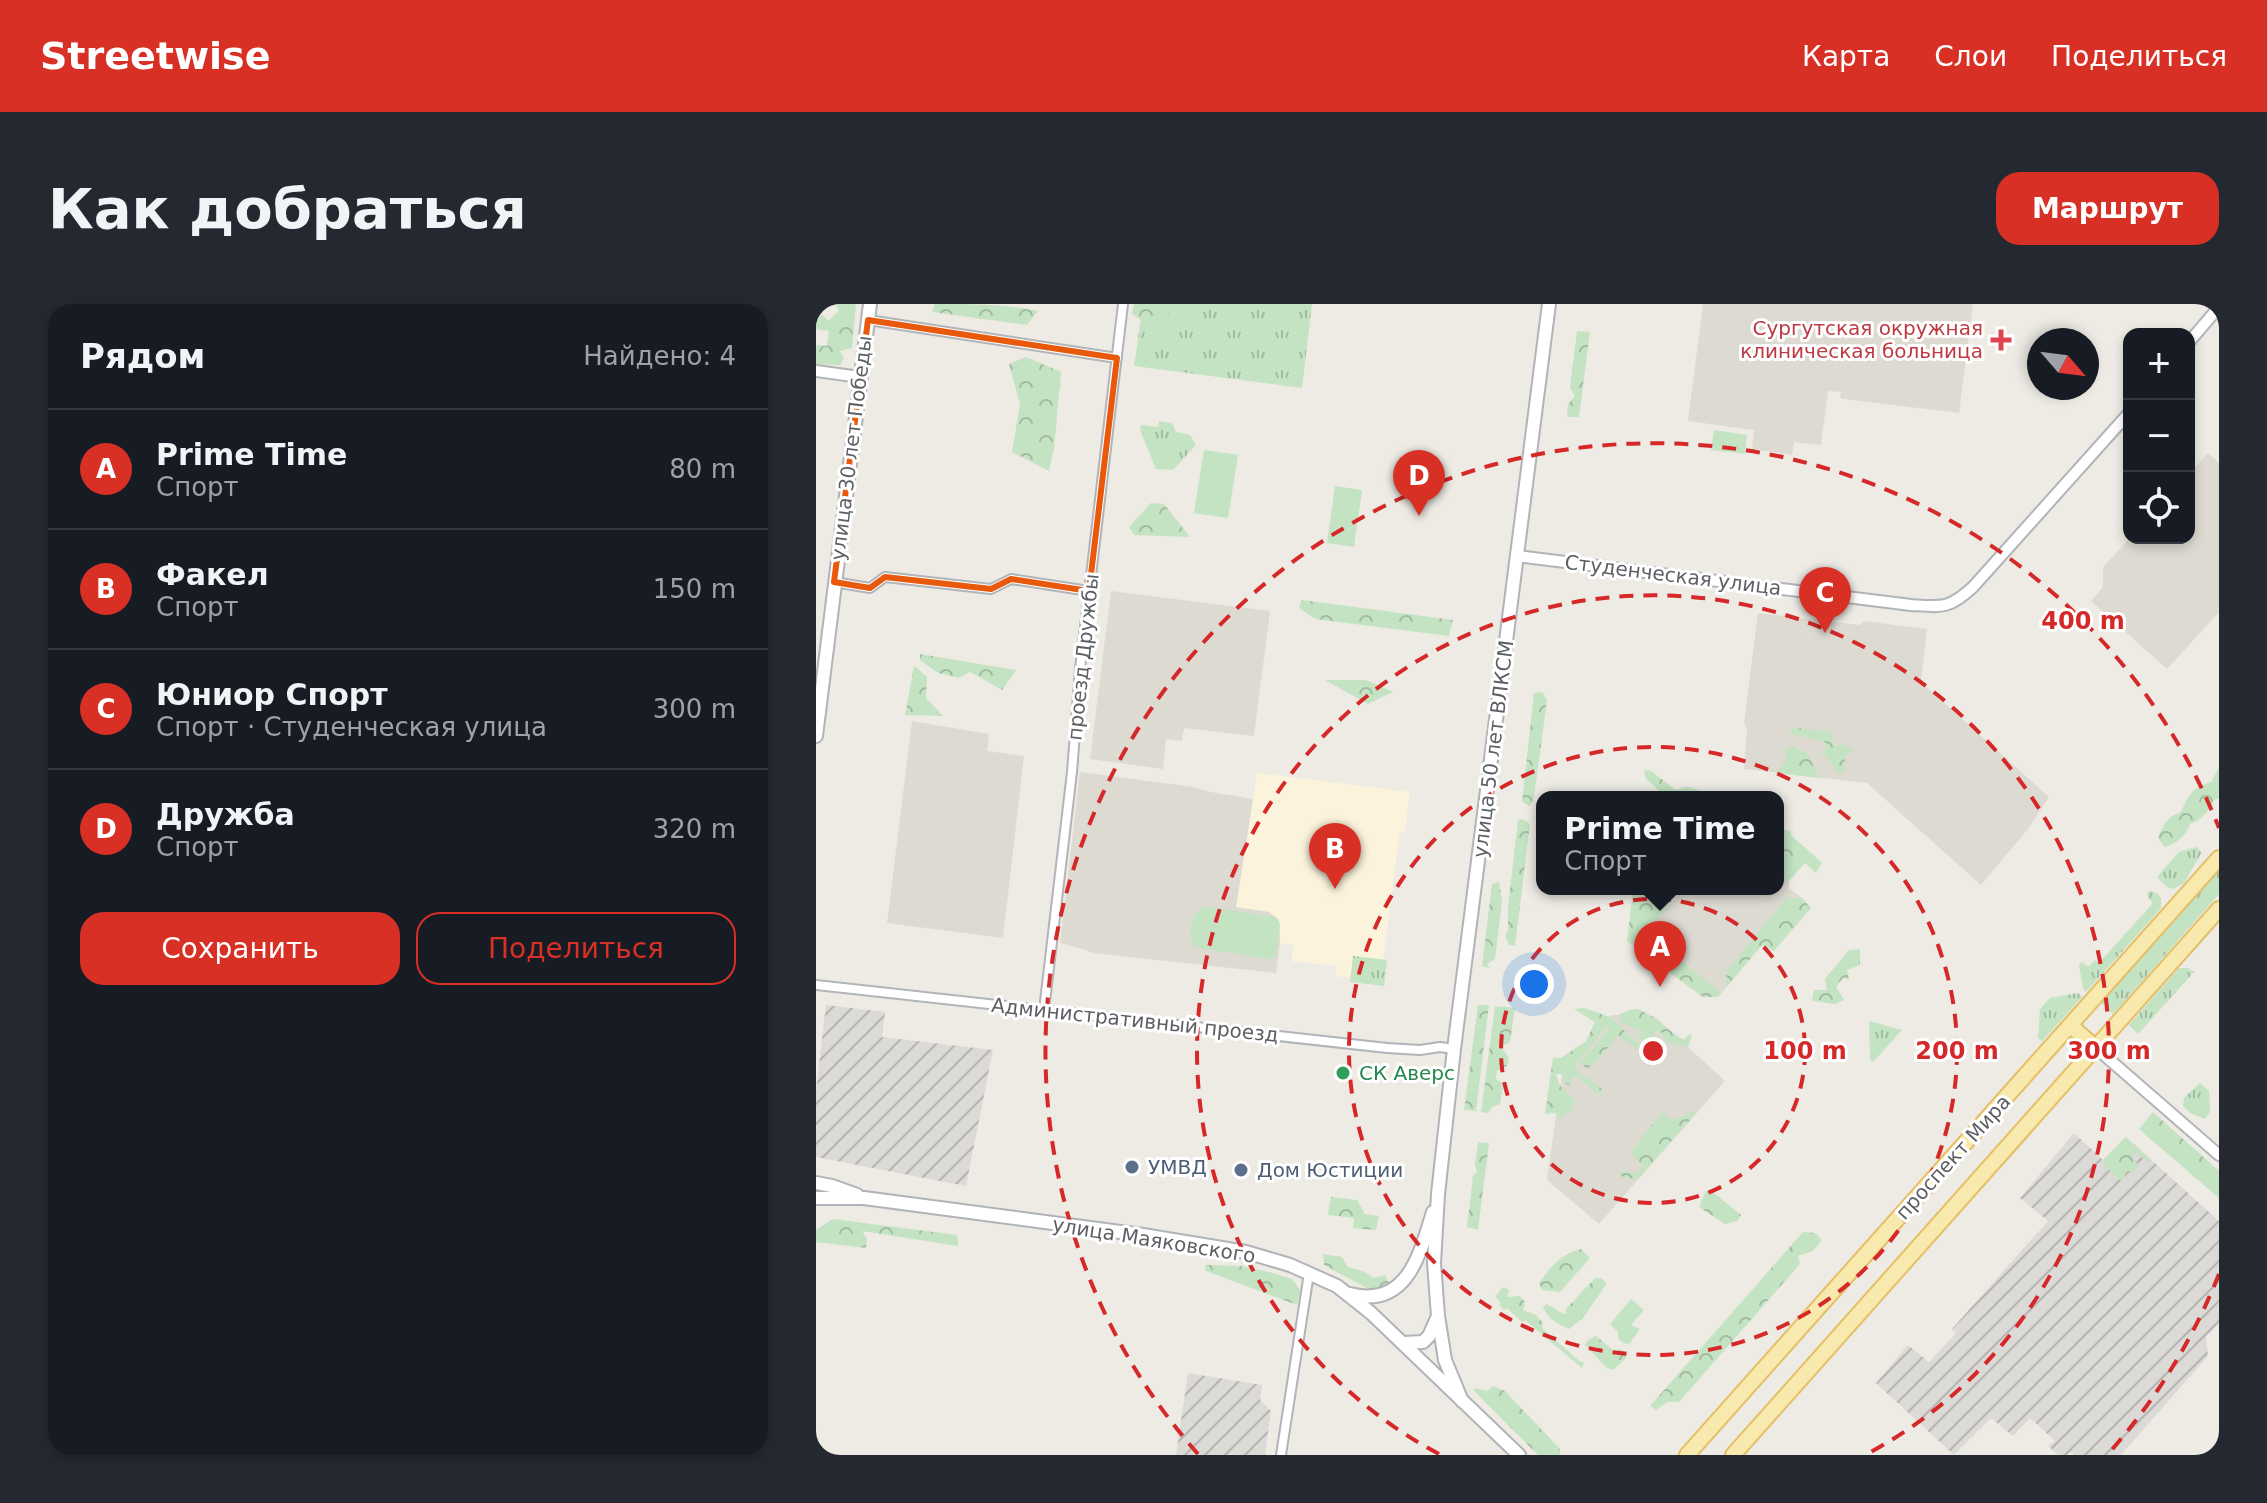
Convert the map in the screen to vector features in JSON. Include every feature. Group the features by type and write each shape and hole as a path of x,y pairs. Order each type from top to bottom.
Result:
{"main road":[{"name":"улица 30 лет Победы","path":"816,736 870,304"},
{"name":"улица 50 лет ВЛКСМ","path":"1462,1401 1445,1360 1438,1316 1434,1263 1438,1194 1549,304"},
{"name":"проспект Мира","path":"1687,1455 2219,858"},
{"name":"проспект Мира","path":"1733,1455 2219,909"},
{"path":"2070,1025 2096,1048"},
{"name":"улица Маяковского","path":"816,1183 864,1198"},
{"name":"улица 50 лет ВЛКСМ","path":"1347,1293 1361,1297 1380,1294 1407,1279 1419,1257 1438,1194"},
{"name":"улица Маяковского","path":"816,1198 864,1198 1214,1246 1246,1252 1309,1273 1347,1293 1519,1455"},
{"path":"1403,1343 1423,1342 1438,1316"}],"street":[{"name":"проезд Дружбы","path":"1044,1010 1123,304"},
{"path":"2195,335 2219,307"},
{"path":"868,320 1117,358"},
{"path":"816,371 860,377"},
{"name":"Студенческая улица","path":"1517,556 1940,607 1957,602 1973,587 2123,420"},
{"path":"834,582 870,588 885,577 991,589 1011,579 1089,591"},
{"name":"Административный проезд","path":"816,985 1387,1048 1454,1049"},
{"path":"2096,1048 2219,1155"},
{"path":"1281,1455 1309,1273"}],"highlighted area":[{"path":"868,320 1117,358 1089,591 1011,579 991,589 885,577 870,588 834,582"}],"shaded area":[{"path":"1703,304 1973,304 1959,413 1844,399 1840,398 1841,392 1828,391 1821,445 1794,442 1792,455 1752,449 1754,430 1688,421"},
{"path":"2208,453 2219,463 2219,612 2167,669 2091,601 2103,587 2103,567 2124,544 2195,544 2195,467"},
{"path":"1111,591 1270,611 1254,736 1184,728 1182,741 1166,739 1163,769 1090,759"},
{"path":"1758,613 1927,629 1921,682 2049,797 2028,829 1981,885 1867,783 1744,769 1747,729 1744,723"},
{"path":"912,721 989,734 987,751 1024,756 1003,938 887,923"},
{"path":"1080,772 1193,787 1253,799 1236,907 1269,912 1279,920 1276,973 1093,953 1060,943"},
{"path":"1257,773 1410,792 1405,832 1400,832 1383,960 1353,957 1350,978 1336,976 1337,966 1292,961 1293,945 1280,943 1280,924 1236,907"},
{"path":"1784,841 1806,861 1789,881 1789,888 1802,898 1718,997 1703,997 1631,944 1637,895 1784,895"},
{"path":"826,1005 885,1012 882,1037 993,1050 966,1186 816,1157 816,1091"},
{"path":"1611,1015 1654,1016 1725,1081 1599,1224 1547,1180 1562,1073"},
{"path":"2074,1133 2103,1160 2126,1137 2219,1221 2219,1323 2206,1337 2208,1356 2121,1455 2074,1455 2070,1452 2058,1455 2048,1446 2055,1441 2030,1418 2013,1436 1991,1418 1954,1455 1876,1383 1908,1345 1929,1362 1956,1333 1952,1329 2048,1221 2020,1198"},
{"path":"1188,1373 1262,1385 1260,1400 1271,1411 1265,1455 1176,1455"}],"green space":[{"path":"835,304 856,304 852,348 840,351 844,358 840,365 816,364 816,345 827,346 829,331 816,329 816,317 823,315 828,321 839,311"},
{"path":"935,304 974,304 1038,311 1027,325 932,312"},
{"path":"1134,304 1171,304 1165,325 1152,327 1132,314"},
{"path":"1143,304 1312,304 1302,388 1134,366"},
{"path":"1577,331 1590,332 1579,417 1567,417 1568,404 1575,396 1570,388"},
{"path":"1026,357 1061,372 1049,471 1012,452 1020,404 1009,364"},
{"path":"1159,421 1172,423 1176,432 1190,435 1196,445 1173,470 1156,469 1140,430 1141,425 1158,427"},
{"path":"1714,430 1747,435 1745,454 1711,450"},
{"path":"1204,450 1238,455 1228,518 1194,513"},
{"path":"1335,486 1362,490 1354,547 1327,543"},
{"path":"1151,503 1164,504 1190,537 1134,535 1129,527"},
{"path":"1302,600 1453,620 1449,636 1315,619 1299,608"},
{"path":"920,654 1016,670 1002,690 970,672 959,678 938,673 920,660"},
{"path":"914,666 927,677 926,698 943,716 905,715"},
{"path":"1325,680 1366,680 1393,692 1368,704"},
{"path":"1542,692 1547,700 1534,797 1530,806 1522,802 1534,693"},
{"path":"1789,727 1830,732 1835,747 1842,744 1854,750 1845,756 1844,771 1840,775 1823,753 1827,748 1825,742 1792,734"},
{"path":"1794,747 1811,759 1819,778 1776,773 1786,760 1785,749"},
{"path":"2219,767 2219,798 2214,800 2202,818 2190,824 2180,839 2165,847 2158,838 2164,825 2181,812 2195,789 2211,782"},
{"path":"1644,770 1651,771 1676,790 1687,787 1700,791 1659,791 1646,779"},
{"path":"1523,819 1530,824 1515,946 1509,945 1505,935 1508,931 1518,820"},
{"path":"1784,830 1791,831 1791,835 1822,863 1816,873 1805,863 1789,881 1784,882"},
{"path":"2196,847 2202,852 2184,883 2173,889 2167,887 2157,877 2179,852"},
{"path":"2219,870 2219,894 2113,1014 2101,1003"},
{"path":"1499,882 1502,902 1495,959 1487,964 1490,968 1482,966 1492,884"},
{"path":"2150,891 2161,898 2161,908 2086,992 2079,965 2082,962 2088,967 2095,960 2099,963 2153,903 2148,898"},
{"path":"1632,895 1676,895 1641,940 1631,944 1627,941"},
{"path":"1787,898 1802,898 1811,908 1774,951 1762,945 1727,986 1726,972"},
{"path":"1204,906 1276,917 1280,924 1276,956 1267,959 1195,947 1191,924"},
{"path":"1860,949 1860,965 1847,970 1849,980 1843,978 1836,987 1844,1000 1835,1004 1812,1001 1814,990 1827,990 1825,979 1849,950"},
{"path":"1353,956 1387,960 1384,986 1350,982"},
{"path":"1655,956 1666,964 1676,956 1721,993 1718,997 1703,997 1649,957"},
{"path":"2179,968 2194,972 2138,1034 2129,1025"},
{"path":"2078,993 2082,997 2042,1041 2038,1038 2040,1009 2050,998"},
{"path":"1478,1005 1489,1005 1476,1111 1464,1110"},
{"path":"1495,1006 1515,1008 1510,1042 1501,1047 1509,1058 1507,1066 1497,1071 1496,1079 1503,1084 1500,1104 1488,1113 1481,1112"},
{"path":"1584,1008 1610,1017 1643,1048 1639,1050 1618,1035 1587,1069 1580,1062 1609,1030 1607,1026 1575,1065 1577,1071 1602,1089 1601,1095 1574,1076 1569,1085 1564,1083 1562,1074 1556,1074 1560,1086 1577,1102 1572,1104 1572,1111 1567,1111 1559,1120 1556,1113 1545,1114 1553,1058 1561,1058 1586,1041 1595,1022 1574,1009"},
{"path":"1638,1009 1684,1040 1689,1034 1692,1035 1688,1047 1667,1043 1660,1030 1653,1033 1662,1042 1657,1047 1667,1055 1663,1057 1646,1046 1637,1034 1644,1032 1621,1023 1619,1015"},
{"path":"1869,1021 1902,1030 1873,1062 1870,1059"},
{"path":"2200,1083 2209,1091 2210,1112 2205,1119 2190,1113 2183,1106 2184,1098"},
{"path":"1692,1109 1696,1113 1638,1179 1623,1178 1619,1173 1636,1174 1643,1166 1631,1152 1663,1111 1670,1119 1677,1119"},
{"path":"2153,1112 2219,1171 2219,1198 2139,1129"},
{"path":"2126,1137 2152,1161 2148,1162 2136,1153 2132,1157 2139,1166 2134,1171 2125,1171 2125,1179 2120,1180 2105,1167 2103,1160"},
{"path":"1478,1142 1489,1143 1478,1230 1467,1227 1473,1176 1477,1172"},
{"path":"1706,1191 1714,1193 1741,1215 1737,1221 1725,1224 1699,1207"},
{"path":"1331,1197 1357,1200 1365,1214 1379,1216 1376,1230 1353,1228 1354,1218 1328,1215"},
{"path":"833,1219 957,1235 958,1246 862,1231 867,1239 866,1248 816,1242 816,1230"},
{"path":"1803,1232 1815,1233 1822,1240 1813,1251 1798,1256 1800,1264 1679,1402 1667,1402 1656,1410 1650,1406"},
{"path":"1581,1249 1590,1258 1560,1292 1542,1290 1539,1283 1552,1266 1567,1254"},
{"path":"1323,1254 1342,1257 1348,1267 1374,1278 1385,1275 1390,1284 1374,1292 1324,1265"},
{"path":"1205,1265 1240,1266 1292,1279 1300,1290 1297,1305 1206,1271"},
{"path":"1595,1278 1607,1283 1583,1318 1569,1329 1545,1312 1543,1308 1546,1304 1566,1314 1566,1309"},
{"path":"1503,1287 1509,1290 1507,1297 1520,1296 1525,1302 1523,1310 1536,1315 1543,1323 1542,1328 1584,1363 1582,1368 1525,1320 1522,1322 1499,1305 1501,1302 1495,1297"},
{"path":"1631,1299 1644,1310 1631,1325 1640,1329 1629,1344 1618,1338 1618,1332 1610,1324"},
{"path":"1596,1336 1614,1351 1620,1349 1627,1353 1613,1370 1607,1368 1585,1345"},
{"path":"1493,1386 1505,1391 1560,1449 1560,1455 1538,1455 1474,1391 1474,1388 1487,1391"}],"place":[{"name":"Сургутская окружная клиническая больница","path":"2001,340"},
{"name":"Дружба","path":"1419,516"},
{"name":"Юниор Спорт","path":"1825,633"},
{"name":"Факел","path":"1335,889"},
{"name":"Prime Time","path":"1660,987"},
{"name":"СК Аверс","path":"1343,1073"},
{"name":"УМВД","path":"1132,1167"},
{"name":"Дом Юстиции","path":"1241,1170"}]}
